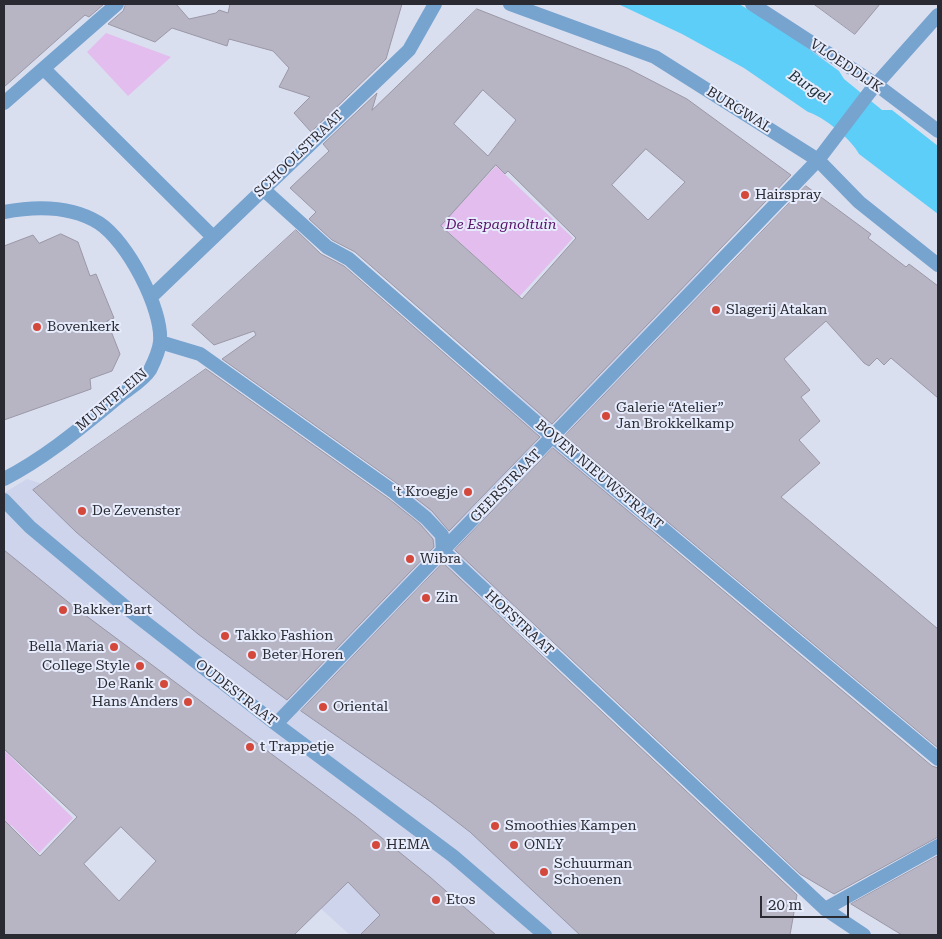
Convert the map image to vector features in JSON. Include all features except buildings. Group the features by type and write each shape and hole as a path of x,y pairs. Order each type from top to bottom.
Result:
{"street":[{"path":"5,99 44,69 117,4"},
{"name":"SCHOOLSTRAAT","path":"151,297 409,50 435,4"},
{"name":"BURGWAL","path":"510,4 655,57 818,160 859,202 938,265"},
{"name":"VLOEDDIJK","path":"752,4 938,131"},
{"name":"GEERSTRAAT","path":"276,724 818,160 875,87 938,15"},
{"path":"44,69 212,237"},
{"name":"BOVEN NIEUWSTRAAT","path":"263,188 327,248 349,259 553,437 938,759"},
{"name":"MUNTPLEIN","path":"4,212 26,208 59,208 99,223 113,234 151,297 158,319 160,342 148,373 43,456 4,479"},
{"name":"HOFSTRAAT","path":"160,342 200,354 394,492 426,518 442,535 443,551 825,909 864,935"},
{"name":"OUDESTRAAT","path":"4,500 30,527 128,609 276,724 453,856 545,935"},
{"path":"825,909 938,846"}],"shaded area":[{"path":"658,214 783,331 710,488 607,616 544,567 420,731 640,935 350,935 198,797 4,634 4,493 27,479 116,507 301,607 438,451"}],"green space":[{"path":"106,33 171,57 128,96 87,52"},
{"name":"De Espagnoltuin","path":"496,166 573,238 519,297 441,225"},
{"path":"4,750 73,818 39,853 11,825 4,832"}],"water":[{"name":"Burgel","path":"618,4 739,4 780,28 839,71 844,79 882,110 892,110 938,146 938,214 859,154 844,136 829,123 808,112 744,68 682,34"}],"place":[{"name":"Hairspray","path":"745,195"},
{"name":"Slagerij Atakan","path":"716,310"},
{"name":"Bovenkerk","path":"37,327"},
{"name":"Galerie “Atelier” Jan Brokkelkamp","path":"606,416"},
{"name":"'t Kroegje","path":"468,492"},
{"name":"De Zevenster","path":"82,511"},
{"name":"Wibra","path":"410,559"},
{"name":"Zin","path":"426,598"},
{"name":"Bakker Bart","path":"63,610"},
{"name":"Takko Fashion","path":"225,636"},
{"name":"Bella Maria","path":"114,647"},
{"name":"Beter Horen","path":"252,655"},
{"name":"College Style","path":"140,666"},
{"name":"De Rank","path":"164,684"},
{"name":"Hans Anders","path":"188,702"},
{"name":"Oriental","path":"323,707"},
{"name":"t Trappetje","path":"250,747"},
{"name":"Smoothies Kampen","path":"495,826"},
{"name":"HEMA","path":"376,845"},
{"name":"ONLY","path":"514,845"},
{"name":"Schuurman Schoenen","path":"544,872"},
{"name":"Etos","path":"436,900"}]}
